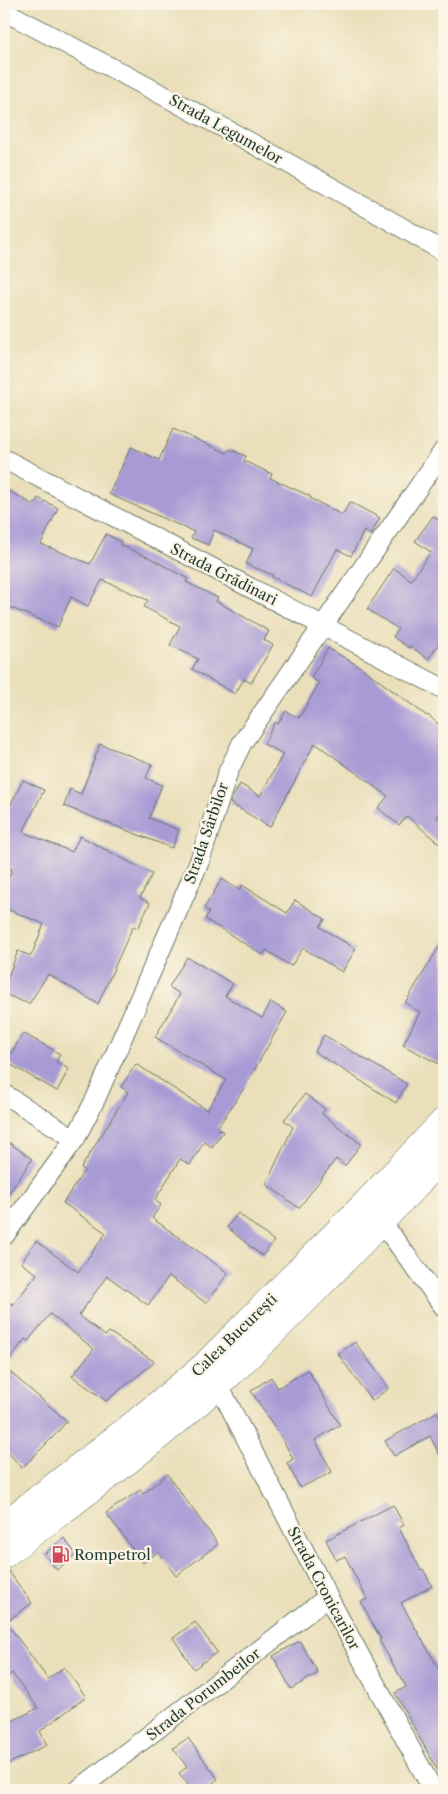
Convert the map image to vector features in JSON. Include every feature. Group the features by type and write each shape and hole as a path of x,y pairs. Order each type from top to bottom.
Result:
{"main road":[{"name":"Calea București","path":"373,1213 444,1122"},
{"name":"Calea București","path":"4,1554 152,1440 210,1376 373,1213 444,1155"},
{"name":"Calea București","path":"4,1526 135,1424 210,1376"}],"street":[{"name":"Strada Legumelor","path":"4,11 255,144 444,252"},
{"name":"Strada Sârbilor","path":"4,1236 75,1139 96,1098 200,860 228,772 242,743 444,450"},
{"name":"Strada Grădinari","path":"4,459 444,689"},
{"path":"4,1094 75,1139"},
{"path":"373,1213 444,1307"},
{"name":"Strada Cronicarilor","path":"210,1376 433,1790"},
{"name":"Strada Porumbeilor","path":"78,1790 328,1597"}],"building":[{"path":"173,429 227,453 229,449 246,456 244,461 272,474 270,478 310,496 310,498 342,515 350,502 380,518 370,535 364,531 351,556 337,549 312,597 272,577 273,575 246,564 253,549 214,530 208,545 191,538 194,532 109,494 131,447 159,460"},
{"path":"9,491 34,505 38,498 58,508 41,544 90,564 106,534 121,542 120,545 150,558 188,579 186,582 218,598 216,601 269,631 264,640 273,645 251,683 244,679 235,694 192,669 198,659 170,645 180,626 144,607 148,600 102,580 88,606 71,597 58,627 4,605 4,501"},
{"path":"433,516 444,524 444,637 428,659 393,637 398,629 367,609 394,568 411,580 431,552 415,541"},
{"path":"328,648 362,668 428,715 444,729 444,808 437,817 444,823 444,848 407,816 399,825 378,808 388,796 315,743 270,827 230,803 240,784 260,796 283,754 264,744 275,722 278,724 286,711 299,718 319,683 311,678"},
{"path":"100,744 152,764 146,778 162,785 149,818 179,830 172,848 64,806 70,789 81,794"},
{"path":"23,780 44,790 23,832 72,852 80,836 152,874 140,898 150,903 138,928 133,926 98,1004 48,974 29,1004 4,994 4,987 18,951 31,956 44,924 4,908 4,888 12,869 4,865 4,818"},
{"path":"222,879 239,890 242,885 287,913 295,900 325,919 320,927 356,949 342,972 303,948 291,966 266,950 263,955 205,919 209,912 204,908"},
{"path":"444,939 444,1054 439,1064 403,1045 420,1012 405,1003"},
{"path":"187,957 233,984 225,996 262,1018 271,1002 287,1012 243,1090 217,1128 223,1132 212,1147 204,1142 190,1165 180,1159 155,1200 161,1205 152,1218 228,1273 206,1303 169,1276 148,1305 107,1276 79,1315 105,1336 109,1332 155,1362 106,1401 72,1376 94,1349 50,1314 28,1341 25,1339 4,1367 4,1297 13,1305 37,1274 21,1263 36,1241 78,1272 106,1233 63,1203 85,1170 81,1168 128,1092 121,1087 136,1064 207,1110 226,1080 155,1037 180,994 169,987"},
{"path":"23,1033 60,1054 56,1062 69,1069 57,1091 6,1062"},
{"path":"324,1035 407,1084 396,1103 315,1052"},
{"path":"305,1094 325,1109 322,1114 361,1144 345,1166 336,1159 299,1208 266,1184 293,1127 284,1120"},
{"path":"4,1139 32,1159 4,1201"},
{"path":"238,1213 274,1241 262,1256 227,1227"},
{"path":"355,1342 389,1388 372,1401 338,1354"},
{"path":"4,1367 67,1421 22,1468 4,1448"},
{"path":"308,1370 340,1425 315,1440 332,1472 300,1488 287,1463 293,1459 251,1391 271,1377 278,1388"},
{"path":"437,1412 444,1425 444,1464 430,1436 394,1456 385,1441"},
{"path":"167,1474 218,1544 176,1576 158,1552 143,1563 106,1513 140,1490 143,1494"},
{"path":"393,1505 404,1525 399,1528 421,1570 423,1569 432,1586 401,1603 439,1669 444,1666 444,1782 395,1693 406,1687 379,1640 381,1639 361,1602 367,1599 345,1556 336,1560 326,1540"},
{"name":"Rompetrol","path":"64,1538 76,1554 57,1570 44,1554"},
{"path":"4,1569 7,1569 32,1603 6,1622 48,1679 64,1667 86,1697 40,1731 47,1745 4,1766 4,1725 38,1708 12,1673 4,1679"},
{"path":"195,1622 217,1652 194,1669 173,1638"},
{"path":"300,1641 318,1673 291,1689 273,1656"},
{"path":"188,1738 218,1779 203,1790 192,1790 179,1773 187,1767 173,1748"}],"place":[{"name":"Rompetrol","path":"60,1554"}]}
